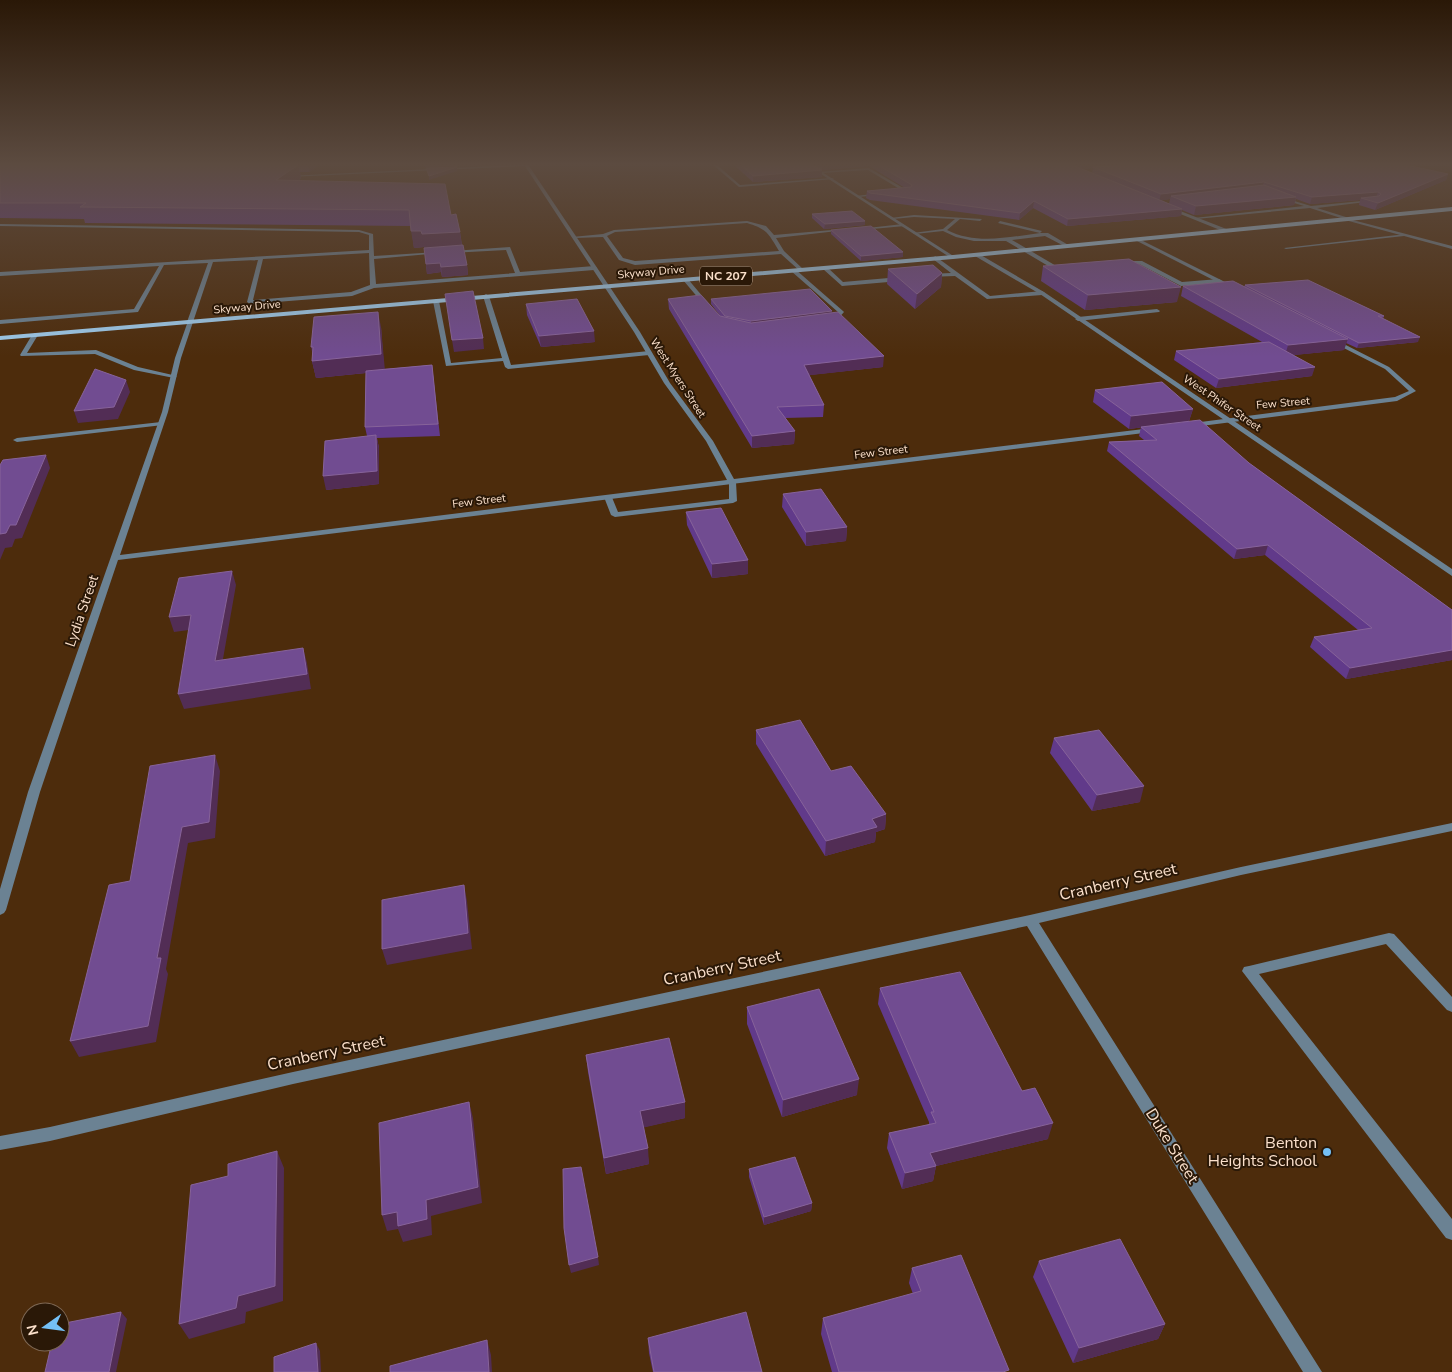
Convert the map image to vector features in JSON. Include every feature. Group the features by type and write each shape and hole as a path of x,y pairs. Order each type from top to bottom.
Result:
{"main road":[{"name":"Skyway Drive","path":"0,338 977,255 1247,229"}],"street":[{"path":"207,229 359,232 371,234 373,286"},
{"name":"West Myers Street","path":"569,229 667,383 709,441 732,482"},
{"path":"574,237 604,235 614,231 638,229"},
{"path":"766,229 782,252 801,270"},
{"path":"910,229 953,257"},
{"path":"915,232 938,229"},
{"path":"947,229 951,234 994,241 1046,234"},
{"path":"1027,229 1046,234 1068,246"},
{"path":"1223,229 1228,231"},
{"path":"1382,229 1452,248"},
{"path":"773,237 847,230"},
{"path":"1002,234 1020,237"},
{"path":"604,235 621,258 635,263 782,252"},
{"path":"1286,248 1404,235"},
{"path":"1007,239 1058,269 1067,268"},
{"path":"1137,239 1237,290"},
{"path":"450,252 508,248 518,274"},
{"path":"0,280 3,274 372,251"},
{"path":"372,258 440,253"},
{"name":"West Phifer Street","path":"977,255 1042,293 1452,573"},
{"path":"261,258 250,302 352,294 373,286 594,268"},
{"path":"935,258 989,298 1042,293"},
{"name":"Lydia Street","path":"0,910 34,792 161,424 190,322 211,261"},
{"path":"1113,264 1140,262 1182,284 1219,281"},
{"path":"0,322 136,311 162,264"},
{"path":"824,268 842,284 909,278"},
{"path":"792,270 841,312 834,320 824,321"},
{"path":"918,277 956,274"},
{"path":"685,279 710,309"},
{"path":"486,296 508,367 649,353"},
{"path":"436,301 448,365 506,359"},
{"path":"1078,318 1157,311"},
{"path":"35,335 23,354 96,352 136,369 174,376"},
{"name":"Few Street","path":"1182,427 1397,399 1413,391 1387,368 1325,336"},
{"path":"16,440 161,424"},
{"name":"Few Street","path":"115,558 1162,429"},
{"path":"608,497 615,516 733,501 732,482"},
{"name":"Cranberry Street","path":"0,1143 50,1134 303,1076 1030,920 1241,871 1452,827"},
{"name":"Duke Street","path":"1030,920 1313,1372"},
{"path":"1452,1006 1389,938 1249,972 1452,1232"}],"building":[{"path":"411,229 459,229 460,232 422,234 421,231 411,231"},
{"path":"875,229 903,252 861,256 831,230"},
{"path":"463,245 467,265 441,267 440,263 426,264 424,248"},
{"path":"1129,259 1181,287 1088,295 1043,266"},
{"path":"933,265 942,273 917,294 888,269"},
{"path":"1308,280 1384,316 1378,316 1420,337 1359,343 1245,285"},
{"path":"1233,281 1348,339 1288,345 1183,286"},
{"path":"810,289 832,311 751,321 725,316 711,299"},
{"path":"473,291 483,338 452,340 445,294"},
{"path":"701,295 720,316 751,323 838,312 884,356 804,365 824,405 777,407 795,431 752,436 668,299"},
{"path":"577,299 594,331 539,336 526,304"},
{"path":"378,312 381,354 312,361 313,347 311,347 314,317"},
{"path":"1269,342 1315,367 1219,379 1176,351"},
{"path":"432,365 438,424 365,427 366,371"},
{"path":"95,369 126,380 114,407 74,411"},
{"path":"1162,382 1193,409 1131,416 1095,390"},
{"path":"1200,420 1249,463 1452,610 1452,650 1350,668 1314,637 1372,628 1268,545 1237,549 1109,442 1157,440 1141,427"},
{"path":"376,435 377,471 323,476 325,441"},
{"path":"46,455 16,525 10,525 6,533 0,534 0,465 3,460"},
{"path":"821,489 847,527 806,532 783,494"},
{"path":"721,508 748,560 712,564 686,512"},
{"path":"232,571 215,661 303,648 307,674 178,694 191,615 169,617 179,578"},
{"path":"800,720 831,771 851,766 886,814 872,819 877,827 826,841 756,730"},
{"path":"1099,730 1144,786 1097,795 1054,738"},
{"path":"215,755 209,822 182,827 157,958 161,958 148,1026 70,1041 109,885 130,881 150,766"},
{"path":"464,885 468,933 382,949 382,900"},
{"path":"960,972 1022,1091 1035,1088 1053,1123 930,1153 936,1166 905,1173 889,1133 936,1123 931,1112 934,1112 880,988"},
{"path":"819,989 859,1079 783,1100 747,1007"},
{"path":"669,1038 685,1102 640,1111 648,1148 604,1158 586,1055"},
{"path":"469,1102 478,1187 426,1200 427,1219 398,1226 397,1212 382,1215 379,1123"},
{"path":"277,1151 275,1286 238,1296 236,1308 179,1324 191,1185 228,1176 228,1164"},
{"path":"795,1157 812,1203 764,1217 749,1169"},
{"path":"581,1167 598,1257 569,1265 564,1228 563,1169"},
{"path":"1120,1239 1165,1324 1079,1348 1039,1261"},
{"path":"961,1255 1009,1370 1003,1372 839,1372 823,1318 921,1291 912,1268"},
{"path":"121,1312 109,1372 45,1372 50,1352 70,1352 70,1322"},
{"path":"746,1312 762,1372 654,1372 648,1338"},
{"path":"487,1340 489,1372 390,1372 390,1366"},
{"path":"316,1343 318,1372 274,1372 274,1357"}],"place":[{"name":"Benton Heights School","path":"1327,1152"}]}
